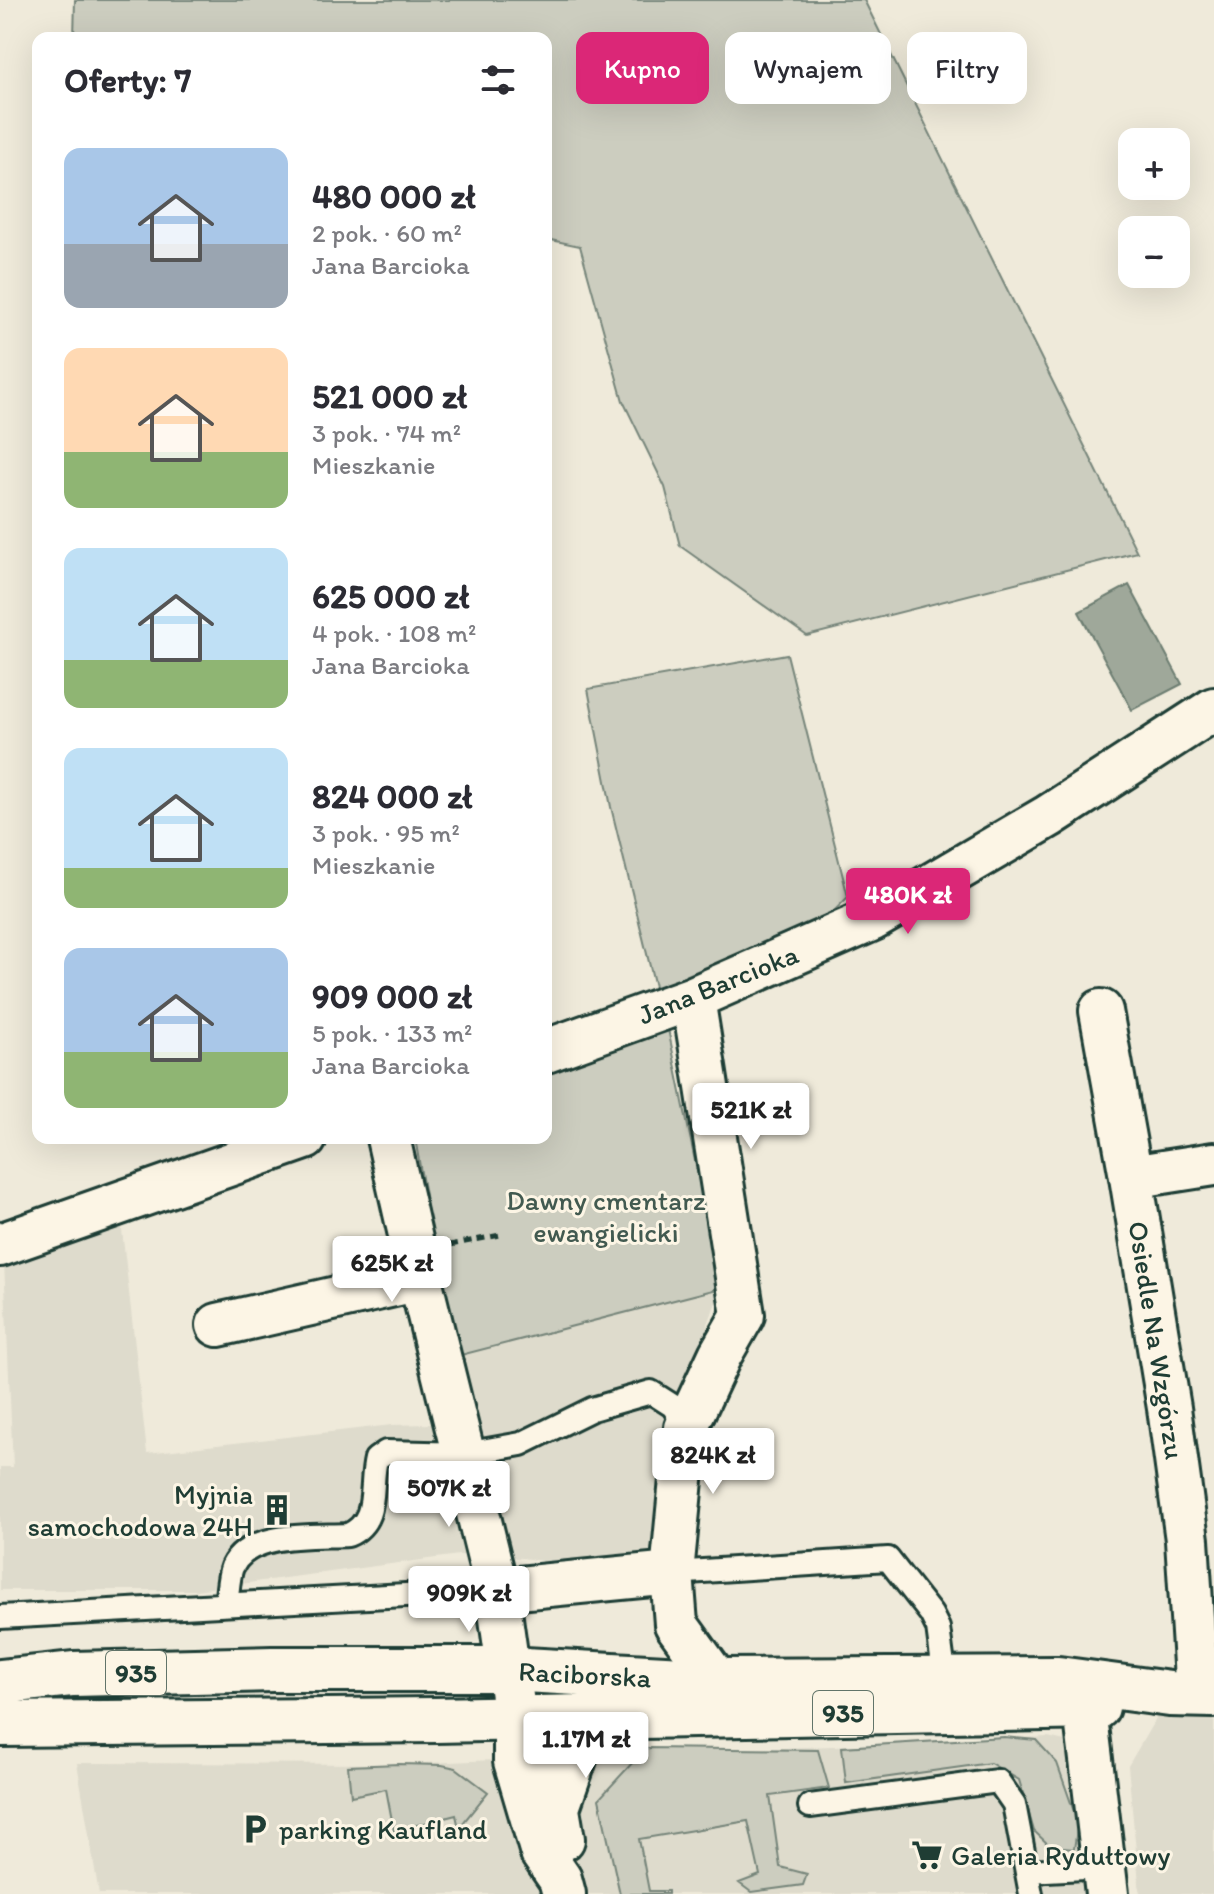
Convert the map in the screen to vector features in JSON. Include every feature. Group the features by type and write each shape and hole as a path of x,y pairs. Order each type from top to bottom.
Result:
{"main road":[{"name":"Raciborska","path":"0,1682 73,1674 272,1669 507,1669 717,1681 1058,1679 1193,1694"},
{"name":"Raciborska","path":"0,1724 1085,1709 1193,1694"}],"street":[{"name":"Jana Barcioka","path":"552,1049 693,998 873,919 1049,816 1214,709"},
{"path":"693,998 743,1315 720,1355 686,1428 672,1573 676,1624 717,1681"},
{"name":"Osiedle Na Wzgórzu","path":"1101,1011 1169,1408 1185,1525 1193,1694"},
{"path":"0,1245 288,1144"},
{"path":"389,1144 497,1590 515,1718 515,1761 542,1853 562,1887"},
{"path":"1131,1177 1214,1164"},
{"path":"218,1325 417,1266"},
{"path":"497,1590 672,1573"},
{"path":"1085,1709 1106,1881"},
{"path":"558,1810 577,1753 591,1729 612,1717"},
{"path":"515,1718 547,1744 565,1847 562,1887"}],"lane":[{"path":"226,1604 232,1567 249,1546 271,1539 348,1535 359,1530 370,1513 376,1459 386,1452 465,1454 521,1444 592,1409 651,1392 673,1406 686,1428"},
{"path":"672,1573 888,1559 931,1614 938,1628 945,1680"},
{"path":"0,1617 497,1590"},
{"path":"810,1806 998,1781 1014,1804 1031,1894"},
{"path":"1027,1871 1106,1881"}],"path":[{"path":"417,1266 500,1235"}],"shaded area":[{"path":"1129,585 1182,684 1132,710 1079,612"},
{"path":"121,1221 147,1453 392,1425 468,1423 453,1357 721,1288 707,1327 706,1363 672,1454 651,1559 560,1564 523,1558 459,1555 195,1590 0,1590 0,1467 13,1467 4,1262"},
{"path":"1170,1694 1214,1695 1214,1894 1140,1894 1128,1766"},
{"path":"1048,1737 1069,1742 1086,1894 99,1894 77,1763 402,1764"}],"green space":[{"path":"75,0 864,0 880,32 725,32 725,104 891,104 891,55 907,87 907,104 915,104 1137,552 807,636 680,546 665,487 623,401 580,246 552,240 552,32 74,32"},
{"path":"787,654 848,897 830,915 658,999 611,807 588,689"},
{"name":"Dawny cmentarz ewangielicki","path":"668,1029 721,1288 453,1357 416,1144 552,1144 552,1070"},
{"path":"1004,1737 1036,1740 1057,1763 1078,1823 1074,1849 1051,1847 1034,1831 1019,1780 990,1763 846,1783 842,1747"},
{"path":"646,1748 818,1750 829,1788 770,1796 780,1867 807,1874 803,1885 751,1892 739,1883 760,1875 748,1821 639,1839 649,1891 668,1891 668,1894 620,1894 599,1799"},
{"path":"399,1764 456,1768 488,1792 459,1828 456,1815 394,1831 386,1789 351,1796 348,1766"}],"place":[{"name":"Myjnia samochodowa 24H","path":"277,1510"},
{"name":"parking Kaufland","path":"255,1829"},
{"name":"Galeria Rydułtowy","path":"927,1855"}]}
